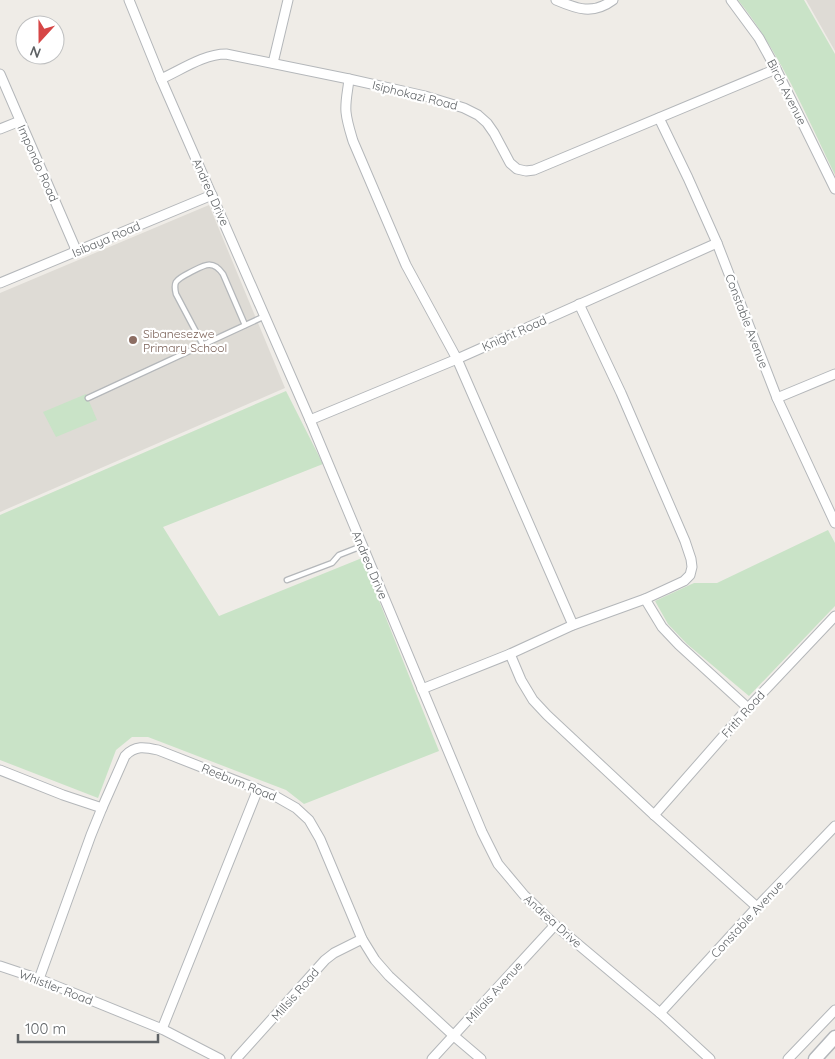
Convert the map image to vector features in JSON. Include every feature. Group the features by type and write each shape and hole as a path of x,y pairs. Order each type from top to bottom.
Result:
{"main road":[{"path":"815,1059 835,1037"}],"street":[{"name":"Andrea Drive","path":"129,0 161,79 310,420 482,832 498,864 524,895 555,925 660,1013 710,1059"},
{"path":"273,63 288,0"},
{"path":"556,0 589,10 602,7 613,0"},
{"name":"Birch Avenue","path":"731,0 759,38 835,189"},
{"name":"Isiphokazi Road","path":"161,79 208,57 218,54 234,55 424,96 464,108 478,115 487,123 510,163 517,169 526,171 534,170 776,69"},
{"name":"Impondo Road","path":"0,74 77,252"},
{"path":"350,79 346,113 353,141 406,265 457,359 572,625"},
{"name":"Constable Avenue","path":"659,118 717,244 777,398 835,523"},
{"path":"0,129 20,121"},
{"name":"Isibaya Road","path":"0,283 212,195"},
{"name":"Knight Road","path":"310,420 457,359 717,244"},
{"path":"422,689 510,654 572,625 645,599 684,581 690,575 692,559 625,400 579,304"},
{"path":"777,398 835,374"},
{"path":"645,599 662,627 679,645 748,708"},
{"name":"Frith Road","path":"654,815 748,708 835,616"},
{"path":"510,654 521,680 533,700 568,737 757,907"},
{"name":"Reebum Road","path":"39,979 91,835 125,756 131,750 149,748 276,796 296,808 309,820 320,839 362,939 376,960 389,976 481,1059"},
{"path":"0,770 102,808"},
{"path":"162,1029 258,789"},
{"name":"Constable Avenue","path":"660,1013 757,907 835,826"},
{"name":"Millais Avenue","path":"432,1059 555,925"},
{"name":"Millsis Road","path":"236,1059 325,960 334,953 362,939"},
{"name":"Whistler Road","path":"0,966 39,979 162,1029 220,1059"},
{"path":"788,1059 835,1010"}],"lane":[{"path":"203,345 175,289 179,279 205,264 220,268 245,326"},
{"path":"88,398 265,316"},
{"path":"287,580 332,563 339,555 362,546"}],"shaded area":[{"path":"806,0 835,0 835,51"},
{"name":"Sibanesezwe Primary School","path":"209,205 285,388 0,512 0,293"}],"green space":[{"path":"738,0 804,0 835,54 835,175 780,62"},
{"path":"286,391 323,464 163,527 219,616 362,558 439,751 304,804 286,790 148,737 132,737 116,750 98,798 0,760 0,515"},
{"path":"86,394 97,420 56,437 43,412"},
{"path":"828,530 835,543 835,606 749,696 687,644 668,624 655,601 694,583 717,583"}],"place":[{"name":"Sibanesezwe Primary School","path":"133,340"}]}
